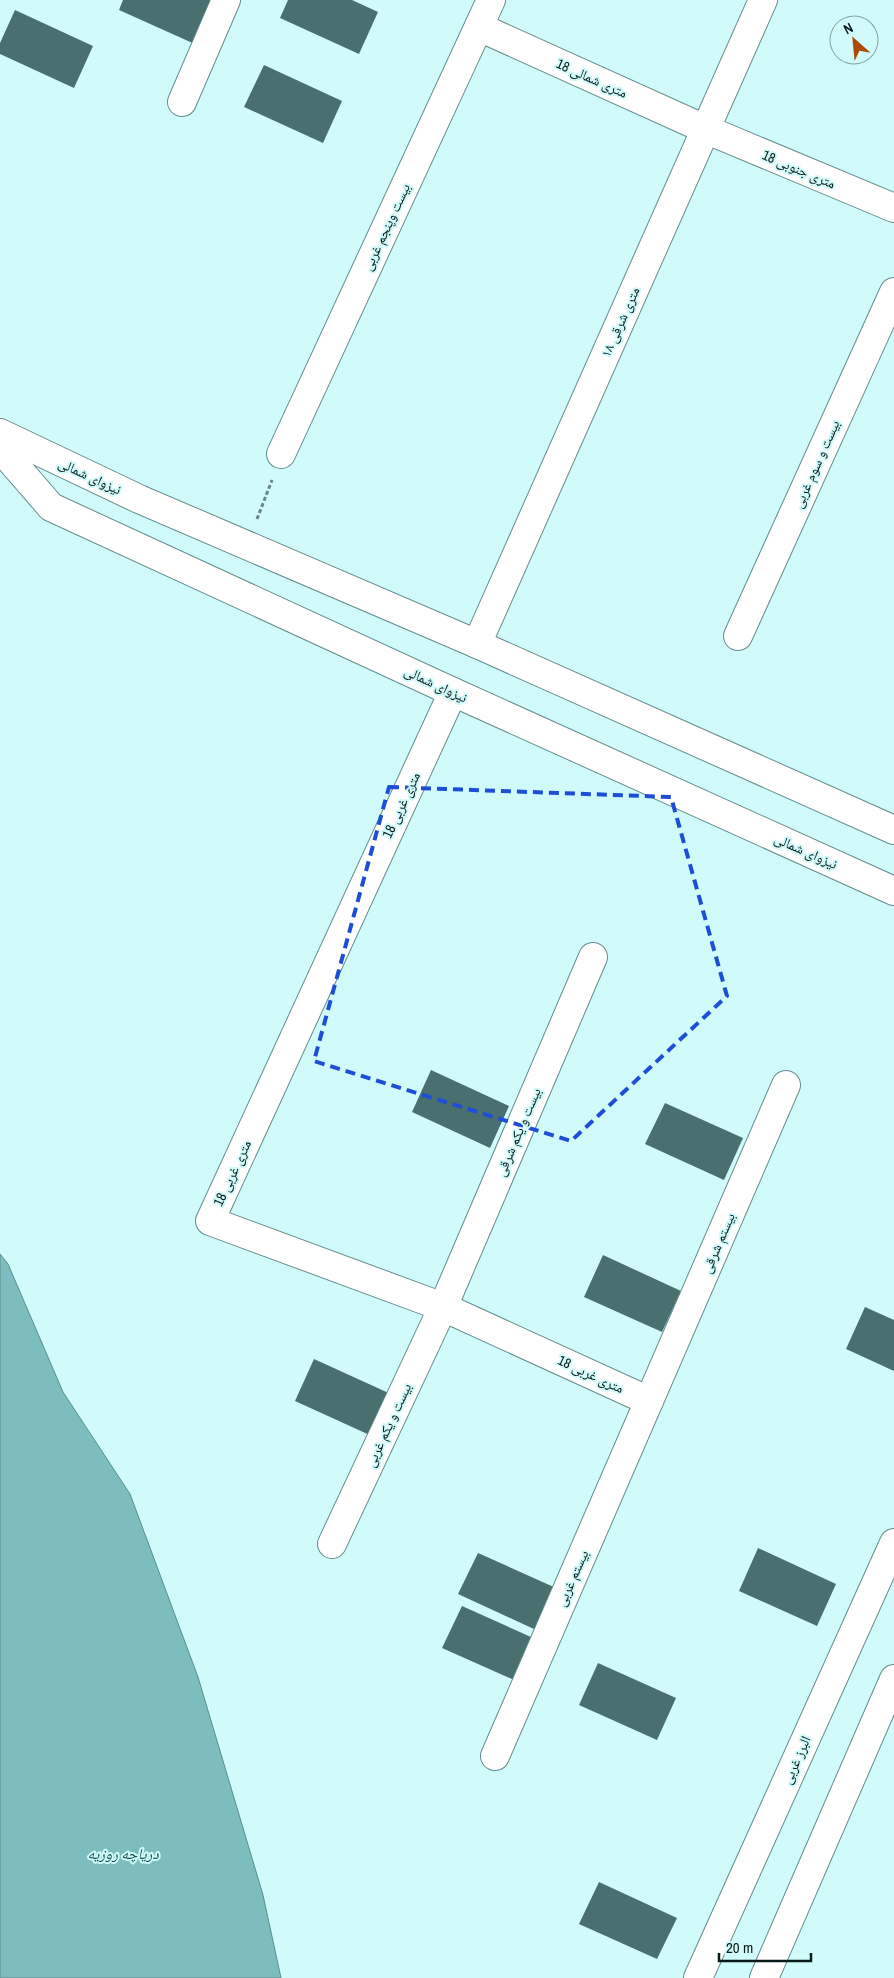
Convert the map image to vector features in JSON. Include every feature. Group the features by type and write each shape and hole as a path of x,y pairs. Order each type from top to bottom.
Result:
{"street":[{"path":"182,102 226,0"},
{"name":"بیست وپنجم غربی","path":"281,454 491,0"},
{"name":"۱۸ متری شرقی","path":"478,644 763,0"},
{"name":"18 متری شمالی","path":"479,27 705,129"},
{"name":"18 متری جنوبی","path":"705,129 894,208"},
{"name":"بیست و سوم غربی","path":"738,636 894,292"},
{"name":"نیزوای شمالی","path":"0,433 139,499 478,644 894,830"},
{"name":"نیزوای شمالی","path":"0,448 51,507 453,692 894,890"},
{"name":"18 متری غربی","path":"453,692 210,1221 443,1307 649,1401"},
{"name":"بیست و یکم شرقی","path":"443,1307 593,958"},
{"name":"بیستم شرقی","path":"649,1401 786,1085"},
{"name":"بیست و یکم غربی","path":"332,1544 443,1307"},
{"name":"بیستم غربی","path":"494,1756 649,1401"},
{"name":"البرز غربی","path":"698,1978 894,1543"},
{"path":"764,1978 894,1679"}],"path":[{"path":"248,545 281,454"}],"highlighted area":[{"path":"389,787 671,797 727,996 571,1141 314,1061"}],"water":[{"name":"دریاچه روزیه","path":"0,1254 8,1264 63,1392 130,1494 198,1677 263,1895 281,1978 0,1978"}],"building":[{"path":"123,0 209,0 216,3 197,45 119,10"},
{"path":"288,0 352,0 378,12 359,54 280,18"},
{"path":"15,10 93,46 74,88 0,54 0,43"},
{"path":"264,65 342,101 323,143 244,107"},
{"path":"431,1070 509,1106 490,1148 412,1112"},
{"path":"665,1103 743,1138 724,1180 645,1144"},
{"path":"603,1255 681,1291 662,1332 584,1297"},
{"path":"865,1307 894,1320 894,1371 846,1349"},
{"path":"314,1359 393,1395 374,1437 295,1401"},
{"path":"758,1548 836,1584 817,1626 739,1591"},
{"path":"478,1553 556,1588 536,1630 458,1594"},
{"path":"462,1606 540,1641 521,1683 442,1648"},
{"path":"598,1663 676,1698 657,1740 579,1705"},
{"path":"599,1882 677,1918 657,1959 579,1924"}]}
